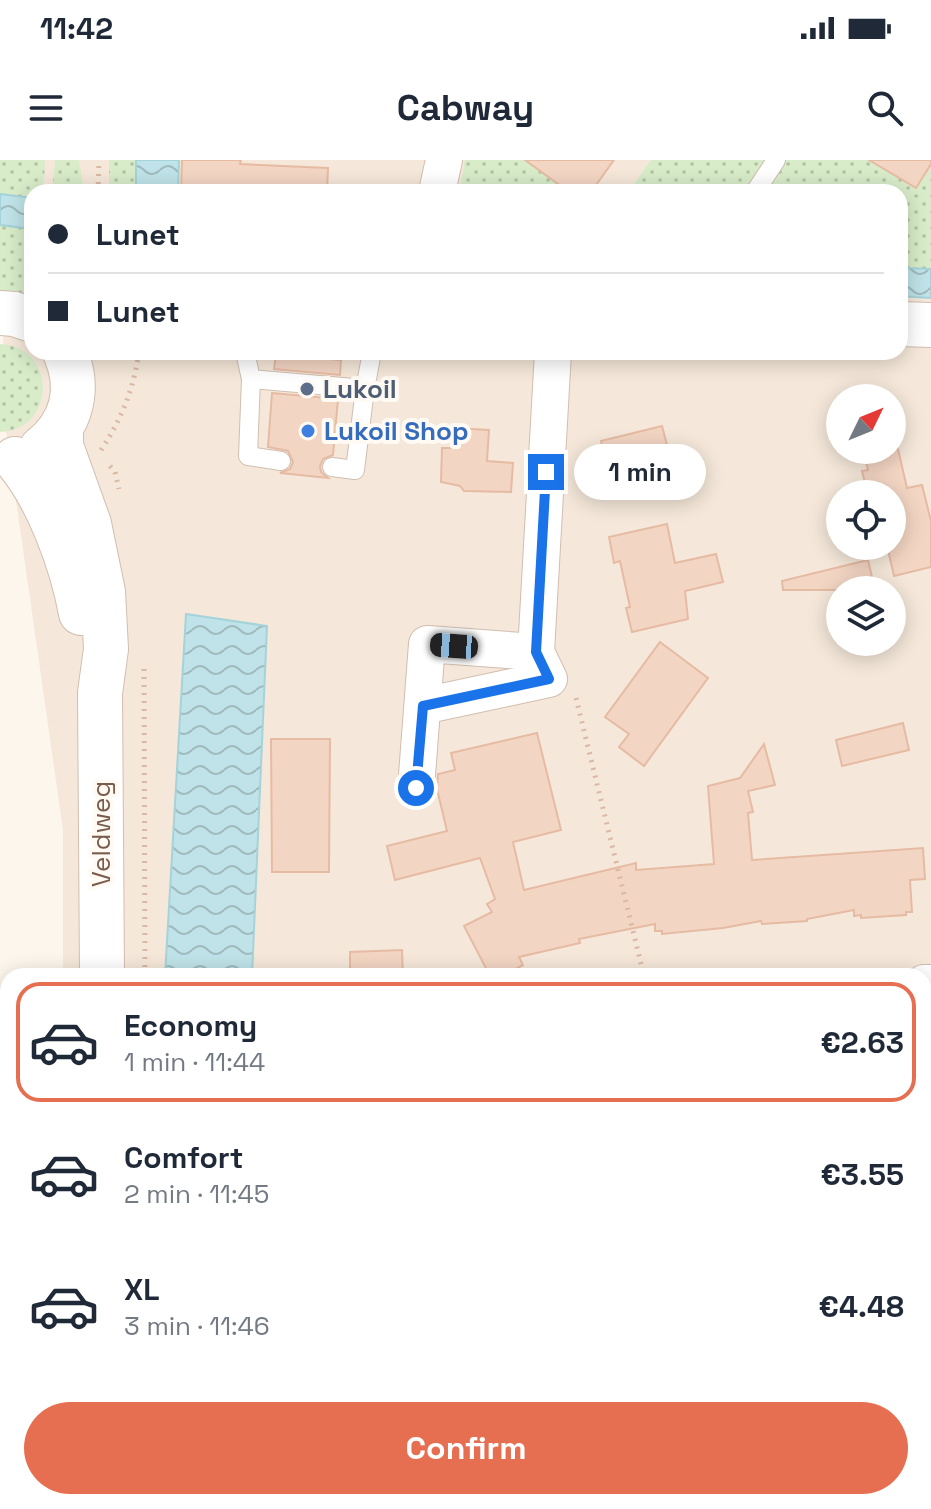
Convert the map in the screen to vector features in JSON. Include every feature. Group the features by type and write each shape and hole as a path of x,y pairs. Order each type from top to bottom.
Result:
{"street":[{"path":"439,184 444,160"},
{"path":"0,313 24,317"},
{"path":"908,324 931,325"},
{"path":"7,460 41,449 61,429 73,400 72,360"},
{"path":"543,665 553,360"},
{"name":"Veldweg","path":"61,429 61,446 89,524 103,592 106,649 100,693 102,968"},
{"name":"Veldweg","path":"7,460 41,494 79,600 100,693"},
{"path":"416,788 427,644 543,665"},
{"path":"423,706 543,665"}],"lane":[{"path":"760,184 776,160"},
{"path":"247,360 251,379 248,456 281,461"},
{"path":"332,467 355,470 370,360"},
{"path":"251,379 365,389"}],"path":[{"path":"98,184 99,160"},
{"path":"99,452 121,418 138,360"},
{"path":"543,665 575,696 642,968"}],"shaded area":[{"path":"15,160 931,160 931,968 63,968 63,830 0,388"}],"green space":[{"path":"0,160 45,160 43,184 24,184 24,197 0,194"},
{"path":"55,160 79,160 83,184 53,184"},
{"path":"109,160 136,160 136,184 109,184"},
{"path":"465,160 552,160 573,184 460,184"},
{"path":"651,160 931,160 931,269 908,268 908,184 634,184"},
{"path":"0,225 24,228 24,301 0,302"},
{"path":"0,344 19,348 24,352 24,360 33,360 40,372 43,388 40,404 32,418 19,428 0,432"}],"water":[{"path":"136,160 179,160 178,184 136,184"},
{"path":"0,194 24,197 24,228 0,225"},
{"path":"908,268 931,269 931,298 908,297"},
{"path":"186,614 267,626 252,968 165,968"}],"building":[{"path":"182,160 241,160 240,164 328,168 327,184 181,184"},
{"path":"525,160 614,160 597,184 558,184"},
{"path":"869,160 931,160 931,164 916,188"},
{"path":"275,360 341,360 340,375 274,369"},
{"path":"272,393 338,399 333,455 323,459 320,466 321,472 328,478 280,473 290,469 293,462 288,451 268,447"},
{"path":"662,426 671,460 609,474 601,441"},
{"path":"454,428 489,430 487,461 513,463 511,492 464,491 460,486 441,482 442,448 452,448"},
{"path":"866,464 901,464 905,480 864,480 862,471 868,470"},
{"path":"906,484 907,488 922,485 931,521 931,567 894,576 890,560 906,560"},
{"path":"667,524 675,563 716,554 723,582 685,591 688,619 632,632 620,561 614,563 609,537"},
{"path":"868,560 872,576 826,576 826,590 783,590 782,581"},
{"path":"660,642 708,678 644,766 619,747 629,734 605,717"},
{"path":"903,723 909,750 842,766 836,740"},
{"path":"537,733 561,830 513,842 524,890 636,863 636,870 714,864 708,786 740,778 764,744 775,785 748,791 753,812 748,813 752,860 923,848 925,879 910,880 912,912 906,912 906,915 861,918 861,915 854,916 854,910 807,921 762,924 761,921 662,934 662,931 655,931 655,924 579,939 580,943 519,957 523,965 517,968 486,968 464,926 492,912 487,904 495,899 480,858 395,880 387,846 447,831 437,789 438,774 455,770 451,753"},
{"path":"271,739 330,739 329,872 272,872"},
{"path":"402,950 403,968 350,968 350,952"}],"place":[{"name":"Lukoil","path":"307,389"},
{"name":"Lukoil Shop","path":"308,431"}],"route":[{"path":"416,788 423,706 549,679 536,652 546,472"}]}
